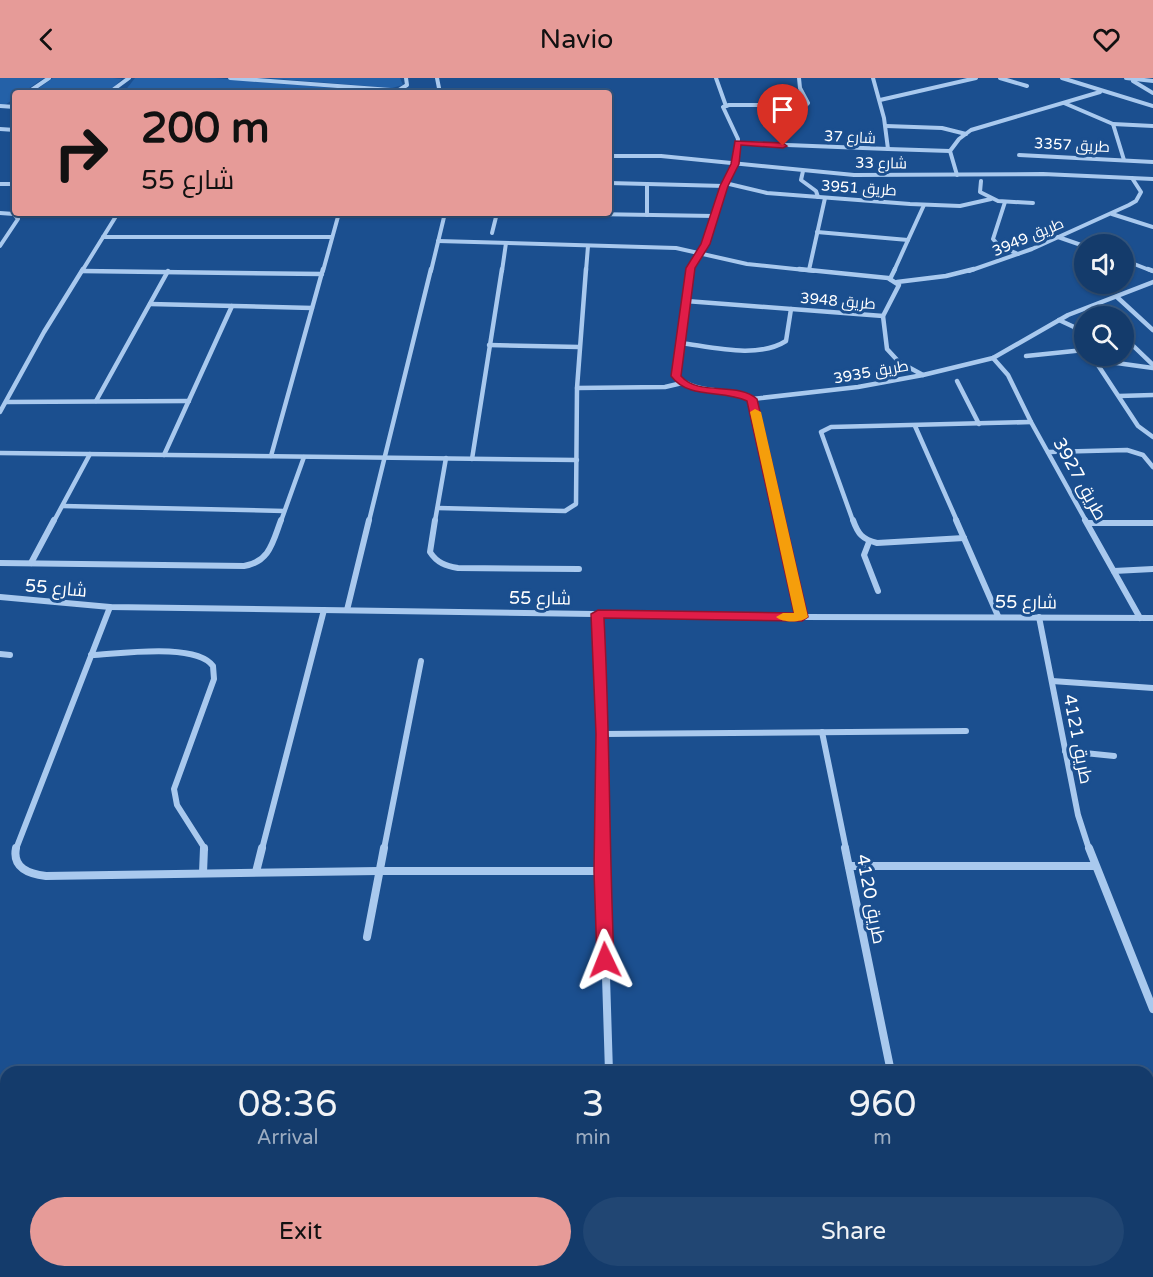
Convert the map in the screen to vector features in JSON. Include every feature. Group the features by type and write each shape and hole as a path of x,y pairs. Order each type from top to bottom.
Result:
{"street":[{"path":"31,90 49,78"},
{"path":"114,90 129,78"},
{"path":"230,78 391,90 405,88 406,78"},
{"path":"682,384 676,376 691,268 706,244 724,185 735,164 738,139 723,109 726,106 716,78"},
{"path":"726,106 806,105 808,103 800,88 799,78"},
{"name":"شارع 37","path":"737,143 875,151 888,149 886,126 873,78"},
{"path":"880,100 976,78"},
{"path":"1000,78 1027,86"},
{"path":"1062,78 1100,92 1153,106"},
{"path":"1126,78 1153,81"},
{"path":"1131,79 1153,93"},
{"name":"طريق 3357","path":"950,151 971,130 1100,92"},
{"path":"7,107 12,103"},
{"name":"طريق 3357","path":"1063,103 1113,124 1153,126"},
{"path":"0,106 12,107"},
{"path":"1153,121 1150,123 1153,126"},
{"name":"طريق 3357","path":"1113,124 1124,160"},
{"path":"886,126 942,129 966,134"},
{"path":"888,149 950,151 957,175"},
{"name":"طريق 3357","path":"1019,154 1153,162"},
{"name":"شارع 33","path":"612,156 661,156 803,171 878,176 1043,174 1153,179"},
{"path":"803,171 801,180 816,192 818,197"},
{"name":"طريق 3949","path":"897,282 965,274 1018,255 1111,214 1139,198 1141,192 1132,178"},
{"path":"981,181 980,192 991,199 1033,203"},
{"name":"طريق 3951","path":"612,183 724,185 767,193 924,205 960,206 991,199"},
{"path":"647,184 647,215"},
{"path":"438,241 676,248 734,262 809,270 825,198"},
{"path":"1005,202 993,239 999,246 1018,255"},
{"path":"891,279 924,205"},
{"path":"612,214 714,216"},
{"path":"1111,214 1153,227"},
{"path":"0,246 17,223 16,216"},
{"path":"0,412 44,332 116,216"},
{"path":"270,456 338,216"},
{"path":"347,610 444,216"},
{"path":"492,233 496,216"},
{"path":"817,232 908,240"},
{"path":"103,237 332,237"},
{"path":"1058,237 1074,243"},
{"path":"472,459 506,243"},
{"path":"438,508 569,510 576,504 577,388 588,246"},
{"path":"1134,264 1153,271"},
{"name":"طريق 3948","path":"809,270 881,276 897,282 899,285 883,316 887,349 899,362 923,375"},
{"path":"82,271 322,274"},
{"path":"96,401 168,271"},
{"name":"طريق 3935","path":"577,388 665,387 682,384 692,388 741,394 752,399 832,391 923,375 993,358 1059,320 1153,282"},
{"path":"1117,297 1153,330"},
{"name":"طريق 3948","path":"686,301 883,316"},
{"path":"150,304 312,308"},
{"path":"164,455 232,306"},
{"name":"طريق 3948","path":"681,343 772,348 786,341 791,309"},
{"path":"1059,320 1074,327"},
{"path":"1147,325 1153,325"},
{"path":"489,345 579,347"},
{"path":"1134,347 1153,366"},
{"path":"1026,356 1074,351"},
{"name":"طريق 3927","path":"993,358 1008,375 1031,422 1140,618"},
{"path":"1134,363 1153,366"},
{"path":"1099,366 1138,426 1153,437"},
{"path":"957,381 979,424"},
{"path":"1119,396 1153,395"},
{"path":"752,399 802,617"},
{"path":"6,402 189,402"},
{"path":"963,538 868,542 858,534 820,432 831,427 1031,422"},
{"path":"915,426 998,616"},
{"path":"1048,452 1127,450 1143,455 1153,467"},
{"path":"0,453 577,460"},
{"path":"31,563 90,454"},
{"path":"0,562 246,567 258,563 267,556 304,457"},
{"path":"446,458 430,552 434,559 444,565 458,568 579,569"},
{"path":"63,506 284,511"},
{"path":"1088,523 1153,523"},
{"path":"868,542 864,555 878,591"},
{"path":"1114,571 1153,569"},
{"name":"شارع 55","path":"0,597 110,607 802,617 1153,618"},
{"path":"110,607 15,851 18,866 34,875 602,871"},
{"path":"256,872 324,610"},
{"path":"598,614 603,734 602,871 609,1066"},
{"name":"طريق 4121","path":"1039,617 1078,816 1095,866 1153,1009"},
{"path":"0,654 10,655"},
{"path":"91,655 194,654 208,659 215,668 214,679 174,789 177,805 205,849 203,873"},
{"path":"367,938 378,871 421,661"},
{"path":"1052,681 1153,688"},
{"path":"603,734 966,731"},
{"name":"طريق 4120","path":"822,732 890,1066"},
{"path":"1065,751 1114,756"},
{"path":"849,866 1095,866"}],"shaded area":[{"path":"0,78 44,78 26,90 12,90 12,100 5,105 0,105"},
{"path":"53,78 122,79 111,90 36,90"},
{"path":"135,78 215,78 346,89 345,90 126,90"},
{"path":"266,78 400,78 403,85 392,88"}],"slow traffic":[{"path":"755,412 802,617 783,617"}],"route":[{"path":"605,960 602,871 603,734 598,614 802,617 752,399 741,394 692,388 682,384 676,376 691,268 706,244 724,186 735,164 737,143 783,146"}]}
